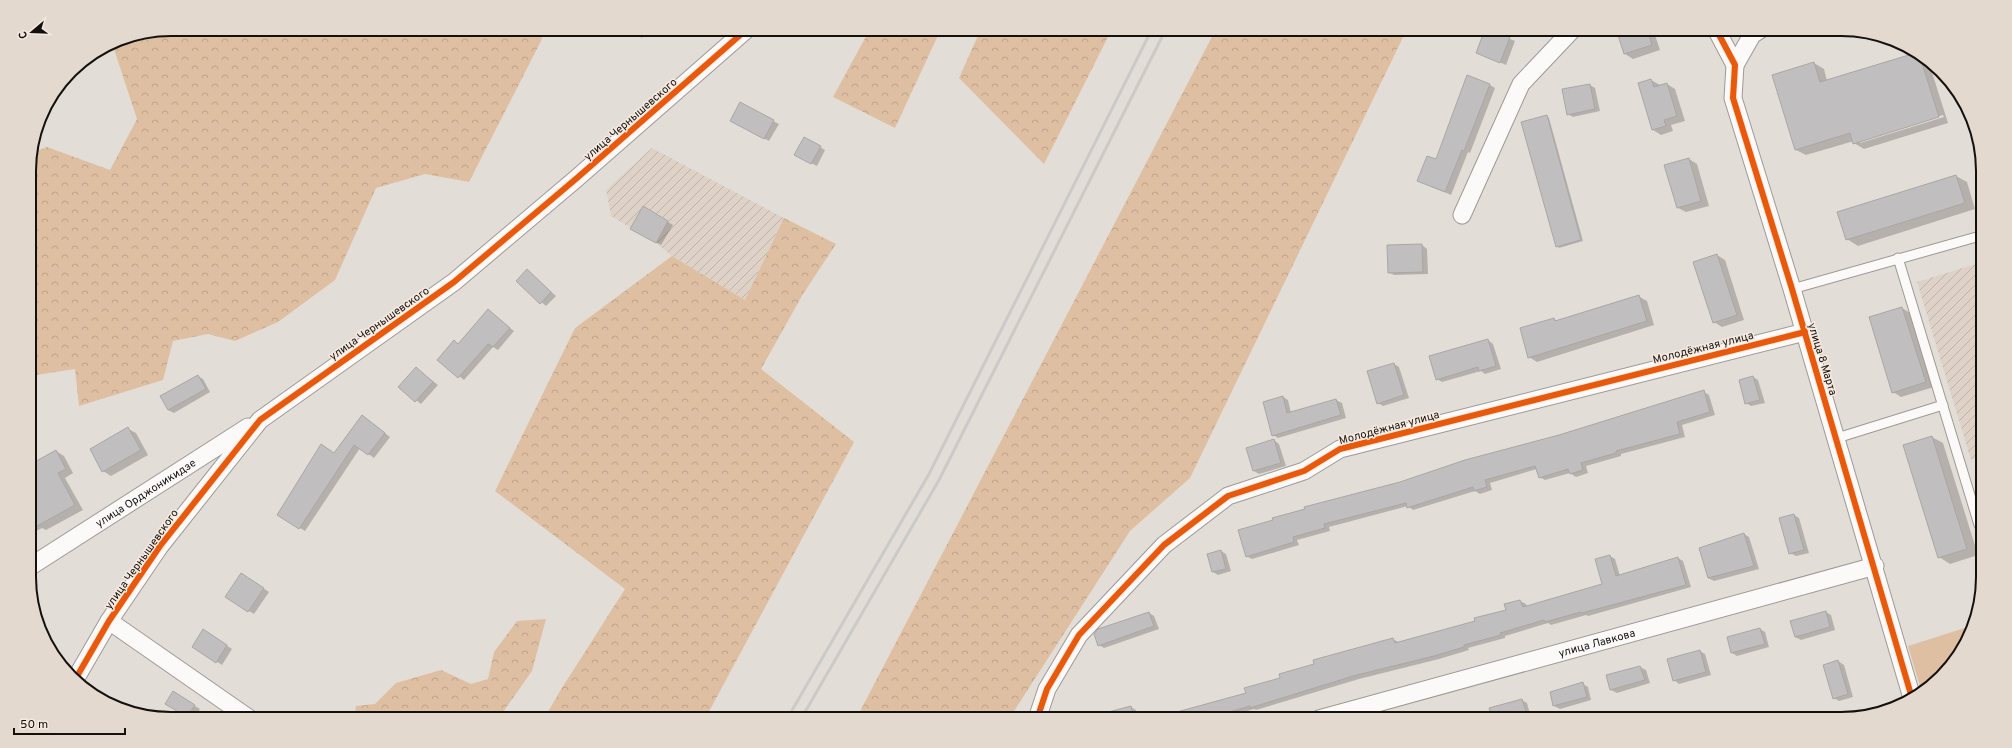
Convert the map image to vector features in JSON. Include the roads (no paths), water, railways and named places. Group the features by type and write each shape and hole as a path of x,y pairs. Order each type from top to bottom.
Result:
{"street":[{"name":"улица Чернышевского","path":"78,674 110,621 160,546 260,420 454,282 577,178 739,36"},
{"path":"1462,215 1521,84 1566,36"},
{"path":"1720,36 1735,65"},
{"path":"1735,65 1751,36"},
{"name":"улица 8 Марта","path":"1735,65 1733,98 1837,438 1910,692"},
{"name":"Молодёжная улица","path":"1039,712 1047,689 1079,635 1164,545 1228,496 1304,471 1340,449 1805,332"},
{"name":"улица Орджоникидзе","path":"36,563 260,420"},
{"name":"улица Лавкова","path":"1352,712 1875,566"},
{"path":"110,621 240,712"}],"lane":[{"path":"1792,289 1976,237"},
{"path":"1898,258 1976,515"},
{"path":"1837,438 1942,405"}],"railway":[{"path":"791,712 929,474 1148,36"},
{"path":"805,712 939,480 1162,36"}]}
